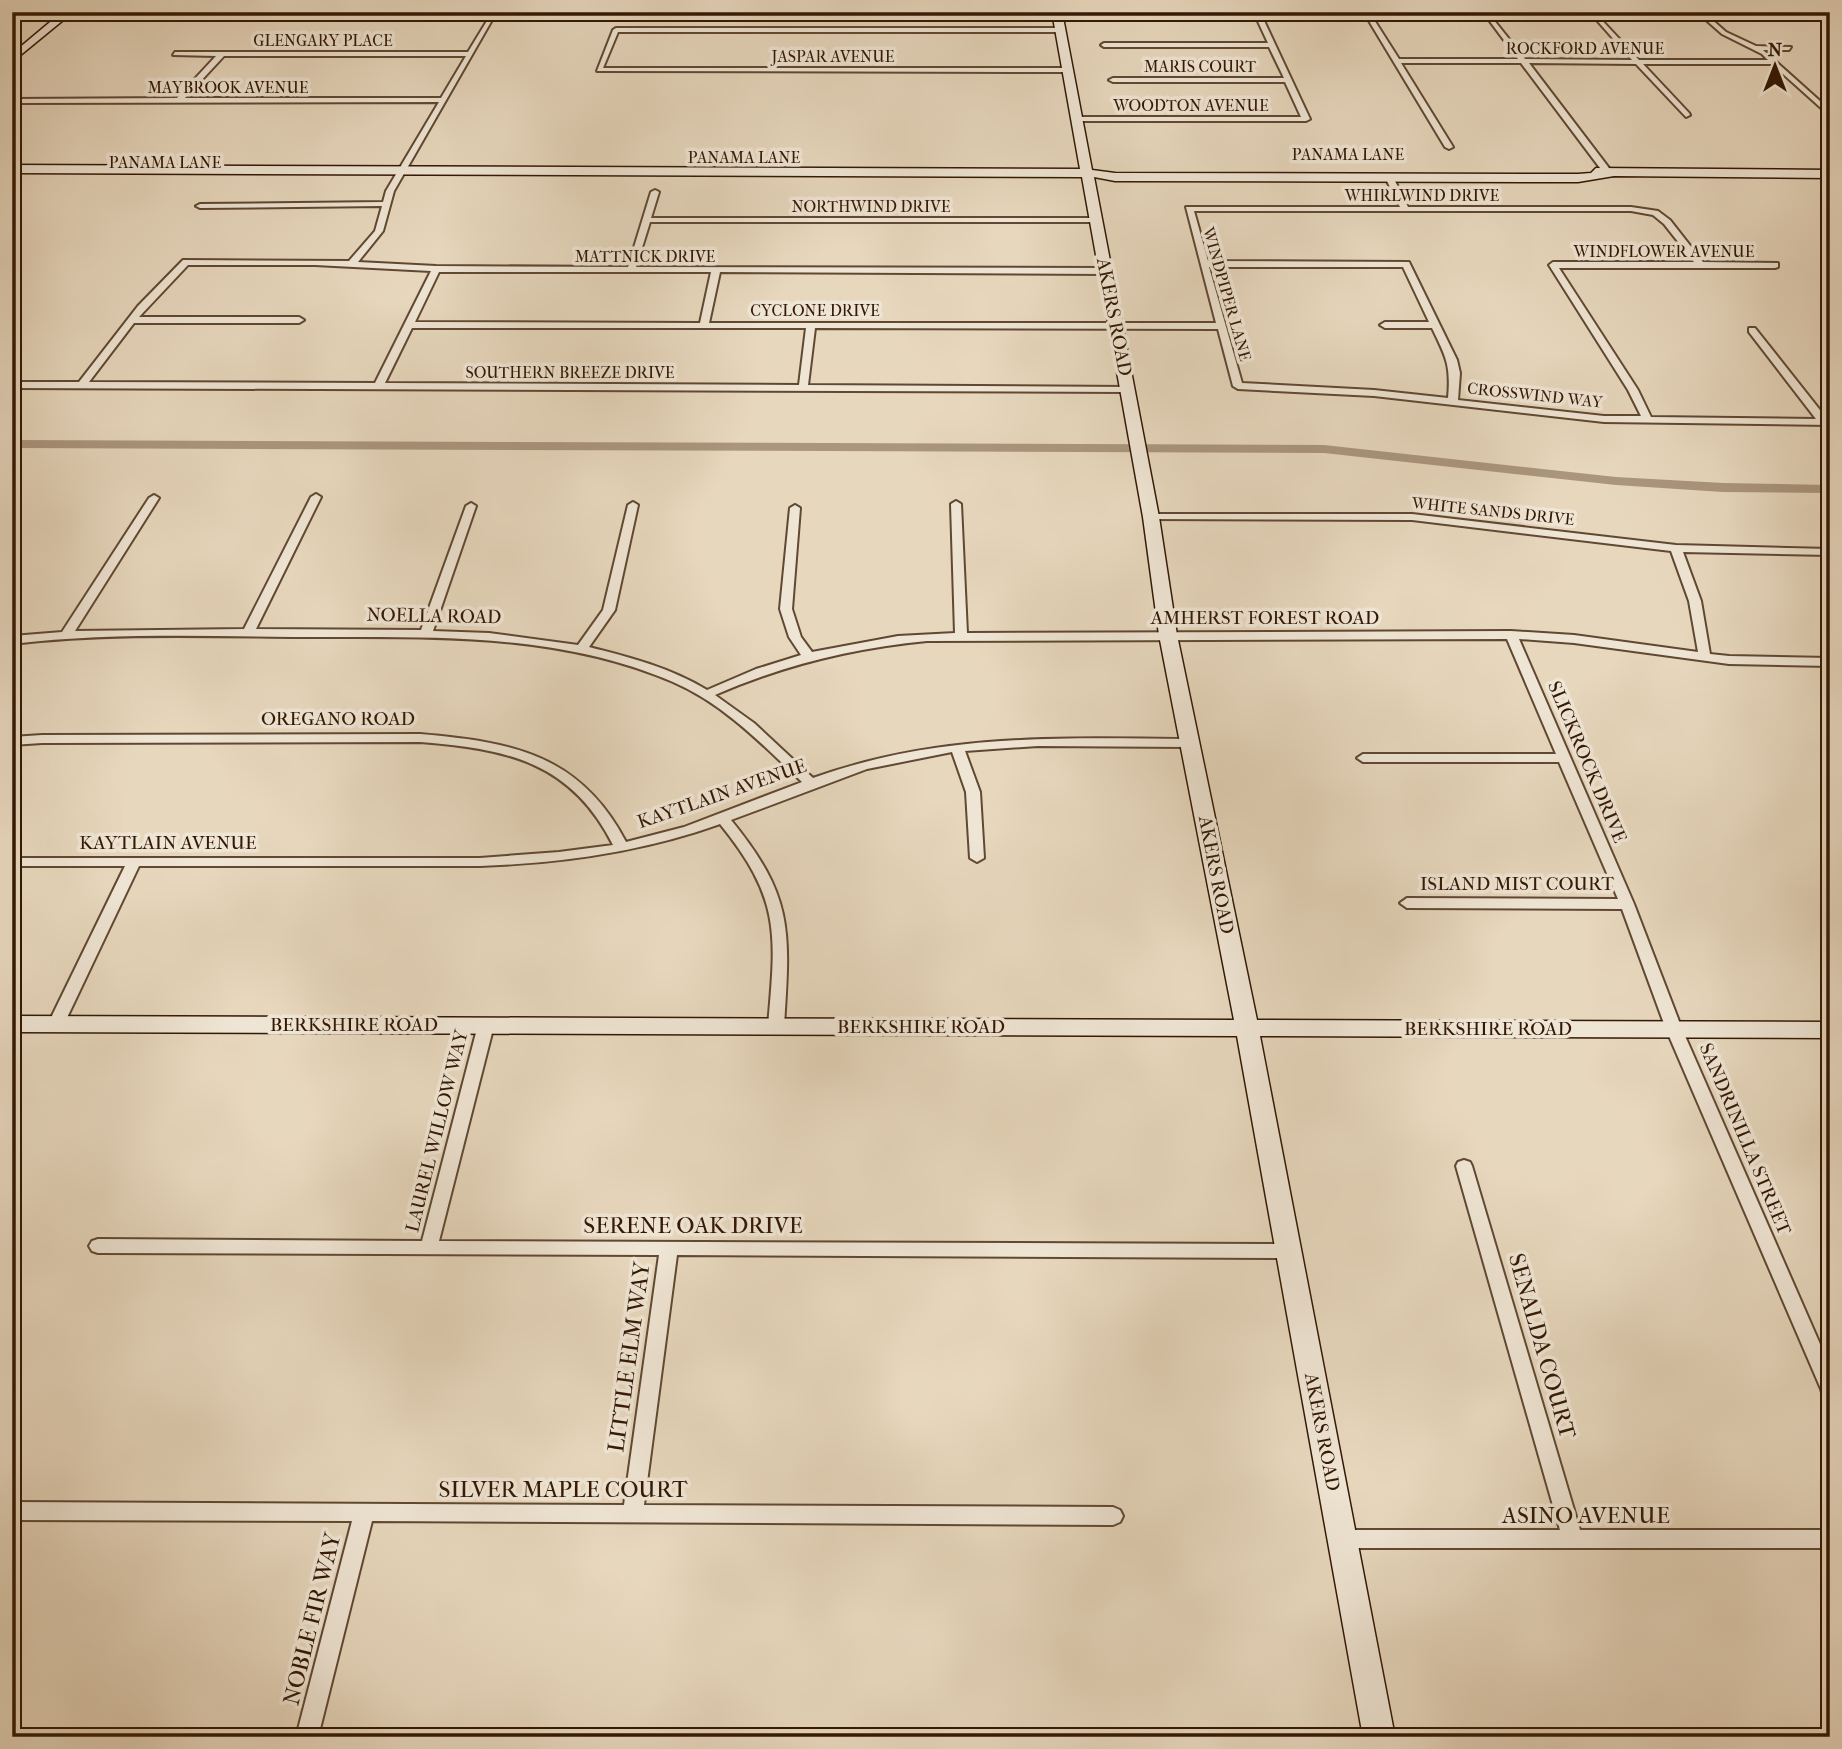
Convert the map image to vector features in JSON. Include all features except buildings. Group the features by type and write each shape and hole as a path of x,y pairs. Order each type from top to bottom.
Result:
{"street":[{"path":"12,56 66,13 494,14"},
{"path":"1057,13 1257,13 1288,80"},
{"name":"AKERS ROAD","path":"1057,13 1151,517 1168,635 1247,1028 1379,1737"},
{"path":"351,265 379,231 390,191 494,14"},
{"path":"1702,14 1751,15"},
{"path":"1702,14 1724,33 1757,48 1830,114"},
{"path":"1369,16 1449,147"},
{"path":"1489,16 1609,174"},
{"path":"1596,16 1686,115"},
{"name":"JASPAR AVENUE","path":"1060,30 616,30 599,70 1068,70"},
{"path":"12,46 17,48 12,56"},
{"path":"1104,46 1272,46"},
{"path":"1757,48 1789,48"},
{"name":"GLENGARY PLACE","path":"175,54 470,54"},
{"path":"179,101 222,54"},
{"name":"ROCKFORD AVENUE","path":"1396,61 1774,62"},
{"name":"MARIS COURT","path":"1113,80 1288,80"},
{"name":"WOODTON AVENUE","path":"1077,119 1306,119 1288,80"},
{"path":"1811,96 1820,96"},
{"name":"MAYBROOK AVENUE","path":"12,101 443,100"},
{"name":"PANAMA LANE","path":"12,169 344,176 401,172"},
{"name":"PANAMA LANE","path":"12,178 218,169 401,172 1087,173 1115,177 1828,174"},
{"name":"PANAMA LANE","path":"1087,173 1111,169 1573,170 1609,174"},
{"path":"1405,209 1389,177 1398,173 1468,170"},
{"path":"631,270 655,192"},
{"path":"200,206 388,204"},
{"name":"WHIRLWIND DRIVE","path":"1189,209 1631,209 1655,213 1667,222 1701,265"},
{"name":"WINDPIPER LANE","path":"1189,209 1238,386"},
{"name":"NORTHWIND DRIVE","path":"647,220 1096,220"},
{"name":"MATTNICK DRIVE","path":"132,320 186,262 436,269 1105,271"},
{"path":"1204,264 1406,264 1452,360 1455,373 1453,402"},
{"name":"WINDFLOWER AVENUE","path":"1648,421 1633,390 1553,265 1775,265"},
{"path":"378,388 436,269"},
{"path":"704,326 716,270"},
{"path":"82,385 132,320 299,320"},
{"name":"CYCLONE DRIVE","path":"408,325 1222,327"},
{"path":"1385,325 1435,325"},
{"path":"803,388 811,326"},
{"path":"1752,330 1827,422"},
{"name":"SOUTHERN BREEZE DRIVE","path":"12,385 1127,389"},
{"name":"CROSSWIND WAY","path":"1238,386 1324,389 1648,421 1827,422"},
{"path":"248,633 316,497"},
{"path":"66,635 154,498"},
{"path":"956,504 961,636"},
{"path":"582,649 608,610 633,505"},
{"path":"425,635 471,506"},
{"path":"795,508 786,609 795,638 808,656"},
{"name":"WHITE SANDS DRIVE","path":"1151,517 1412,517 1676,548 1830,552"},
{"path":"1676,548 1695,601 1705,657"},
{"name":"NOELLA ROAD","path":"12,640 66,635 248,633 522,638 582,649 652,668 707,694 741,718 812,784"},
{"name":"AMHERST FOREST ROAD","path":"707,694 745,676 808,656 892,640 961,636 1511,635 1574,639 1705,657 1764,662 1830,662"},
{"name":"SLICKROCK DRIVE","path":"1511,635 1627,904"},
{"name":"OREGANO ROAD","path":"12,741 420,738 479,744 531,758 576,783 606,815 621,846"},
{"name":"KAYTLAIN AVENUE","path":"12,862 545,859 621,846 687,830 812,784 887,760 957,747 1008,743 1189,743"},
{"path":"957,747 973,792 977,858"},
{"path":"1363,758 1564,758"},
{"path":"722,818 758,863 778,909 781,934 776,1026"},
{"path":"56,1024 134,863"},
{"name":"ISLAND MIST COURT","path":"1407,903 1627,904"},
{"name":"SANDRINILLA STREET","path":"1627,904 1674,1029 1830,1389"},
{"name":"BERKSHIRE ROAD","path":"12,1024 1830,1030"},
{"name":"LAUREL WILLOW WAY","path":"429,1247 486,1025"},
{"name":"SENALDA COURT","path":"1464,1166 1573,1539"},
{"name":"SERENE OAK DRIVE","path":"98,1246 1288,1251"},
{"name":"LITTLE ELM WAY","path":"633,1514 668,1248"},
{"name":"SILVER MAPLE COURT","path":"12,1511 1113,1516"},
{"name":"NOBLE FIR WAY","path":"307,1737 364,1513"},
{"name":"ASINO AVENUE","path":"1342,1539 1830,1539"}],"waterway":[{"path":"12,444 1324,449 1616,481 1830,489"}]}
